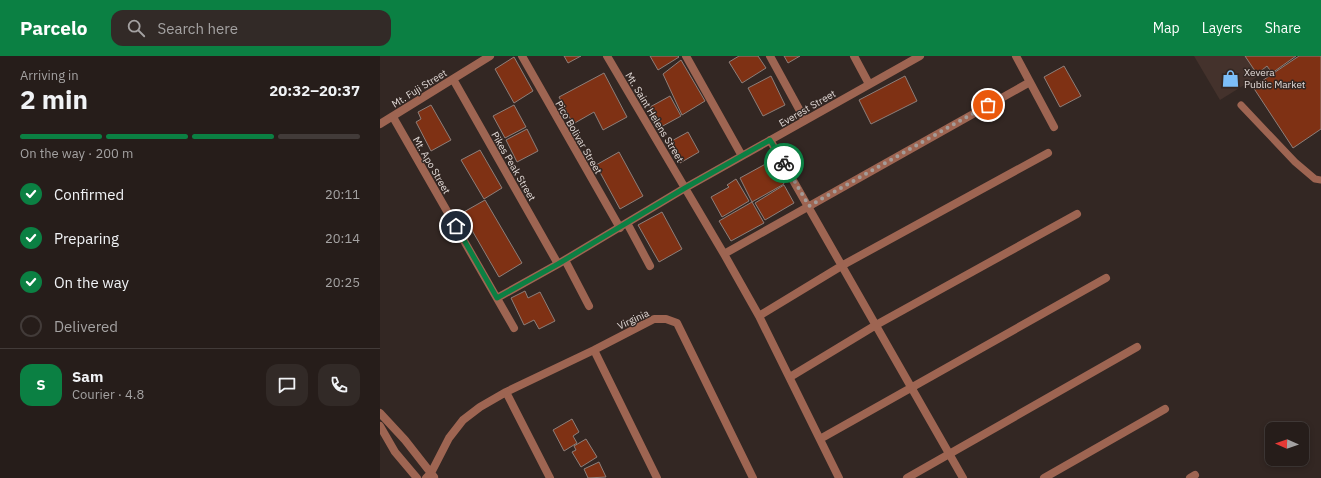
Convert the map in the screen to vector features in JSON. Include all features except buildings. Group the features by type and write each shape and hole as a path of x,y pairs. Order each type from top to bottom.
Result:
{"street":[{"name":"Mt. Fuji Street","path":"380,124 490,56"},
{"name":"Pico Bolivar Street","path":"522,56 620,228"},
{"name":"Mt. Saint Helens Street","path":"607,56 759,316 839,478"},
{"path":"686,56 742,156"},
{"path":"770,56 805,120"},
{"path":"854,56 869,84"},
{"name":"Everest Street","path":"497,298 562,262 685,188 920,56"},
{"path":"1016,56 1054,127"},
{"name":"Pikes Peak Street","path":"453,79 589,306"},
{"path":"724,254 1030,82"},
{"name":"Mt. Apo Street","path":"393,117 514,328"},
{"path":"770,140 963,478"},
{"path":"759,316 842,265 1048,153"},
{"path":"790,377 876,325 1077,214"},
{"path":"627,223 650,266"},
{"path":"820,439 1106,278"},
{"name":"Virginia","path":"594,350 654,319 666,319 677,323 753,478"},
{"path":"907,478 1137,347"},
{"path":"380,413 405,440 431,476 450,438 463,420 480,407 506,392 594,350 657,478"},
{"path":"506,392 550,478"},
{"path":"1044,478 1165,409"},
{"path":"380,426 395,452 417,478"}],"lane":[{"path":"1241,105 1294,162 1315,179 1321,180"}],"shaded area":[{"name":"Xevera Public Market","path":"1194,56 1291,56 1220,100"}],"way so far":[{"path":"784,163 809,206 988,105"}],"place":[{"name":"Xevera Public Market","path":"1231,78"}],"route":[{"path":"456,226 497,298 770,140 784,163"}]}
